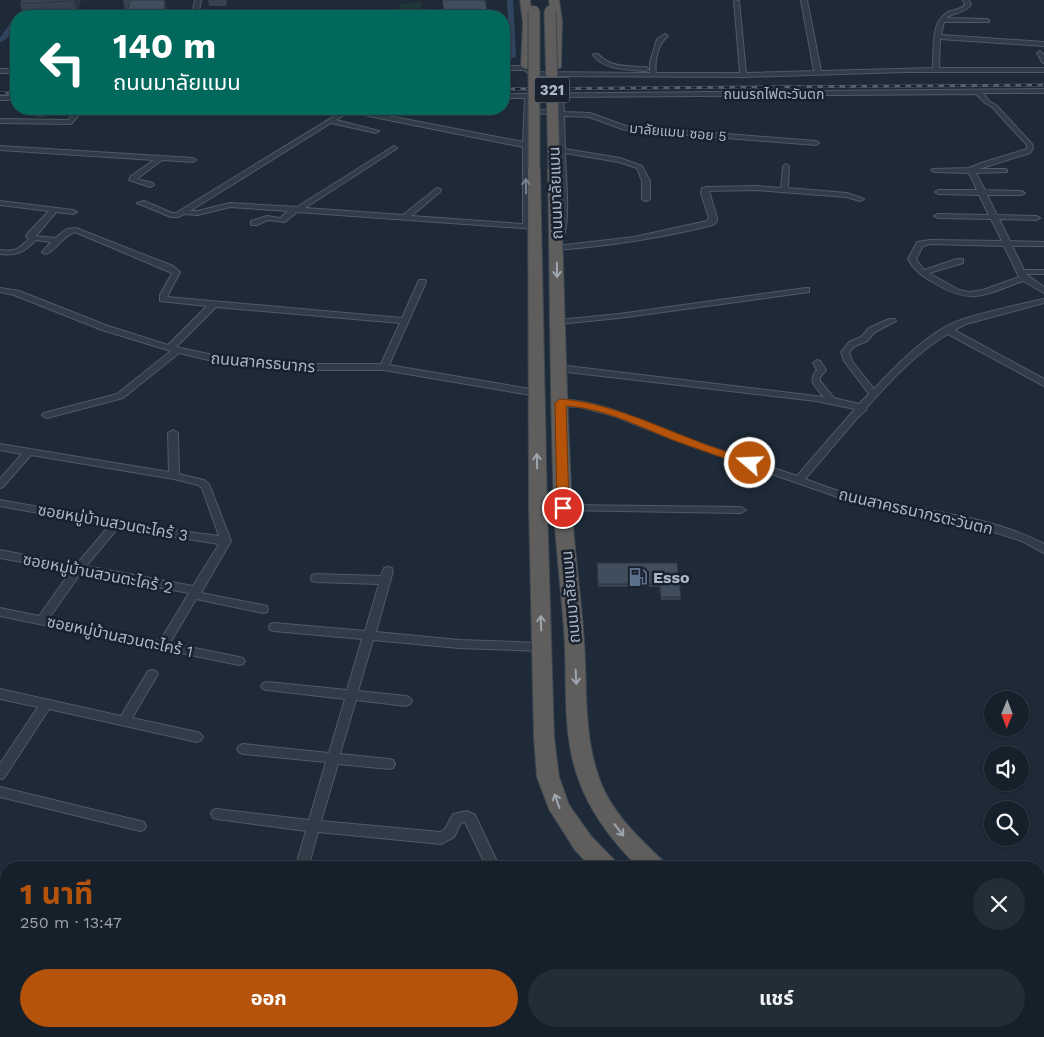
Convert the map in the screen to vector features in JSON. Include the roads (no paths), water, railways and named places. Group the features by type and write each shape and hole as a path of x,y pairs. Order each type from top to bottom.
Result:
{"highway":[{"path":"525,0 528,23 525,67"},
{"path":"550,4 557,21 556,70"},
{"name":"ถนนมาลัยแมน","path":"550,4 563,508 565,549 574,631 579,737 588,776 602,809 626,840 647,861"},
{"name":"ถนนมาลัยแมน","path":"534,6 534,169 531,227 544,737 548,777 560,809 583,843 600,861"}],"street":[{"path":"804,0 818,73"},
{"path":"936,70 941,20 944,16 966,9 968,5 966,0"},
{"path":"736,2 743,74"},
{"path":"941,20 987,20"},
{"path":"653,72 660,38 665,36"},
{"path":"938,37 1044,44"},
{"path":"596,55 599,60 607,63 653,72"},
{"name":"321","path":"539,61 556,70 540,74 530,72 525,67 539,61"},
{"path":"510,68 525,67"},
{"path":"556,70 743,74 1044,70"},
{"path":"971,170 983,164 1021,155 1030,149 1030,145 994,106 987,102 978,92"},
{"path":"989,92 995,101 994,106"},
{"name":"ถนนรถไฟตะวันตก","path":"510,96 1044,92"},
{"path":"187,213 203,214 230,205 531,227 526,145 528,95"},
{"path":"560,95 562,112 562,222 560,238 556,246 603,244 654,235 713,221 705,193 707,189 750,188 784,190 847,195 860,199"},
{"name":"มาลัยแมน ซอย 5","path":"527,110 590,115 625,128 816,143"},
{"path":"0,121 70,122 76,115"},
{"path":"141,203 171,215 178,215 340,115"},
{"path":"378,115 526,145"},
{"path":"330,121 376,131"},
{"path":"0,148 193,160"},
{"path":"254,223 267,218 282,220 394,148"},
{"path":"562,151 620,160 640,168 646,181 646,198"},
{"path":"150,185 137,182 134,178 160,158"},
{"path":"784,190 786,166"},
{"path":"935,170 1005,171"},
{"path":"971,170 1023,275 1044,291"},
{"path":"405,218 436,190"},
{"path":"939,192 1021,193"},
{"path":"0,204 73,212"},
{"path":"54,210 30,236 57,240"},
{"path":"938,216 1036,218"},
{"path":"46,252 57,240 70,231 76,230 176,272 164,299 405,321"},
{"path":"0,252 17,254 34,238"},
{"path":"1044,244 930,242 920,244 916,248 912,259 915,266 922,273 954,291 964,294 974,294 1023,275 1044,272"},
{"path":"922,273 960,261"},
{"path":"384,367 422,282"},
{"name":"ถนนสาครธนากร","path":"0,290 16,292 101,326 174,349 213,358 263,364 384,367 536,393"},
{"path":"558,322 619,316 806,290"},
{"path":"799,480 874,395 920,349 947,330 975,317 1044,301"},
{"path":"47,415 120,396 174,349 213,304"},
{"path":"874,395 848,360 845,352 852,344 864,339 872,330 892,321"},
{"path":"947,330 1044,383"},
{"path":"817,364 822,370 816,377 816,381 831,400"},
{"path":"559,368 831,400 863,408"},
{"name":"ถนนสาครธนากรตะวันตก","path":"560,403 580,404 617,414 688,442 871,504 982,525 1026,539 1044,548"},
{"path":"173,433 174,476"},
{"path":"0,447 174,476 201,482 206,486 226,541 164,645"},
{"path":"0,485 30,451"},
{"name":"ซอยหมู่บ้านสวนตะไคร้ 3","path":"0,503 226,541"},
{"path":"563,508 741,510"},
{"path":"42,620 78,569 116,524"},
{"name":"ซอยหมู่บ้านสวนตะไคร้ 2","path":"0,554 195,593 263,609"},
{"path":"303,861 387,576 316,578"},
{"name":"ซอยหมู่บ้านสวนตะไคร้ 1","path":"0,612 239,661"},
{"path":"274,627 459,644 542,646"},
{"path":"124,721 152,674"},
{"path":"267,686 406,702"},
{"path":"0,694 197,737"},
{"path":"0,774 46,704"},
{"path":"243,749 388,764"},
{"path":"0,792 140,826"},
{"path":"217,814 313,826 441,838 450,833 457,818 467,816 471,819 491,861"}],"waterway":[{"path":"510,0 513,57 510,58"},
{"path":"0,40 4,39 10,29"}],"railway":[{"path":"510,89 1044,85"},
{"path":"0,93 10,93"}],"place":[{"name":"Esso","path":"638,577"}]}
